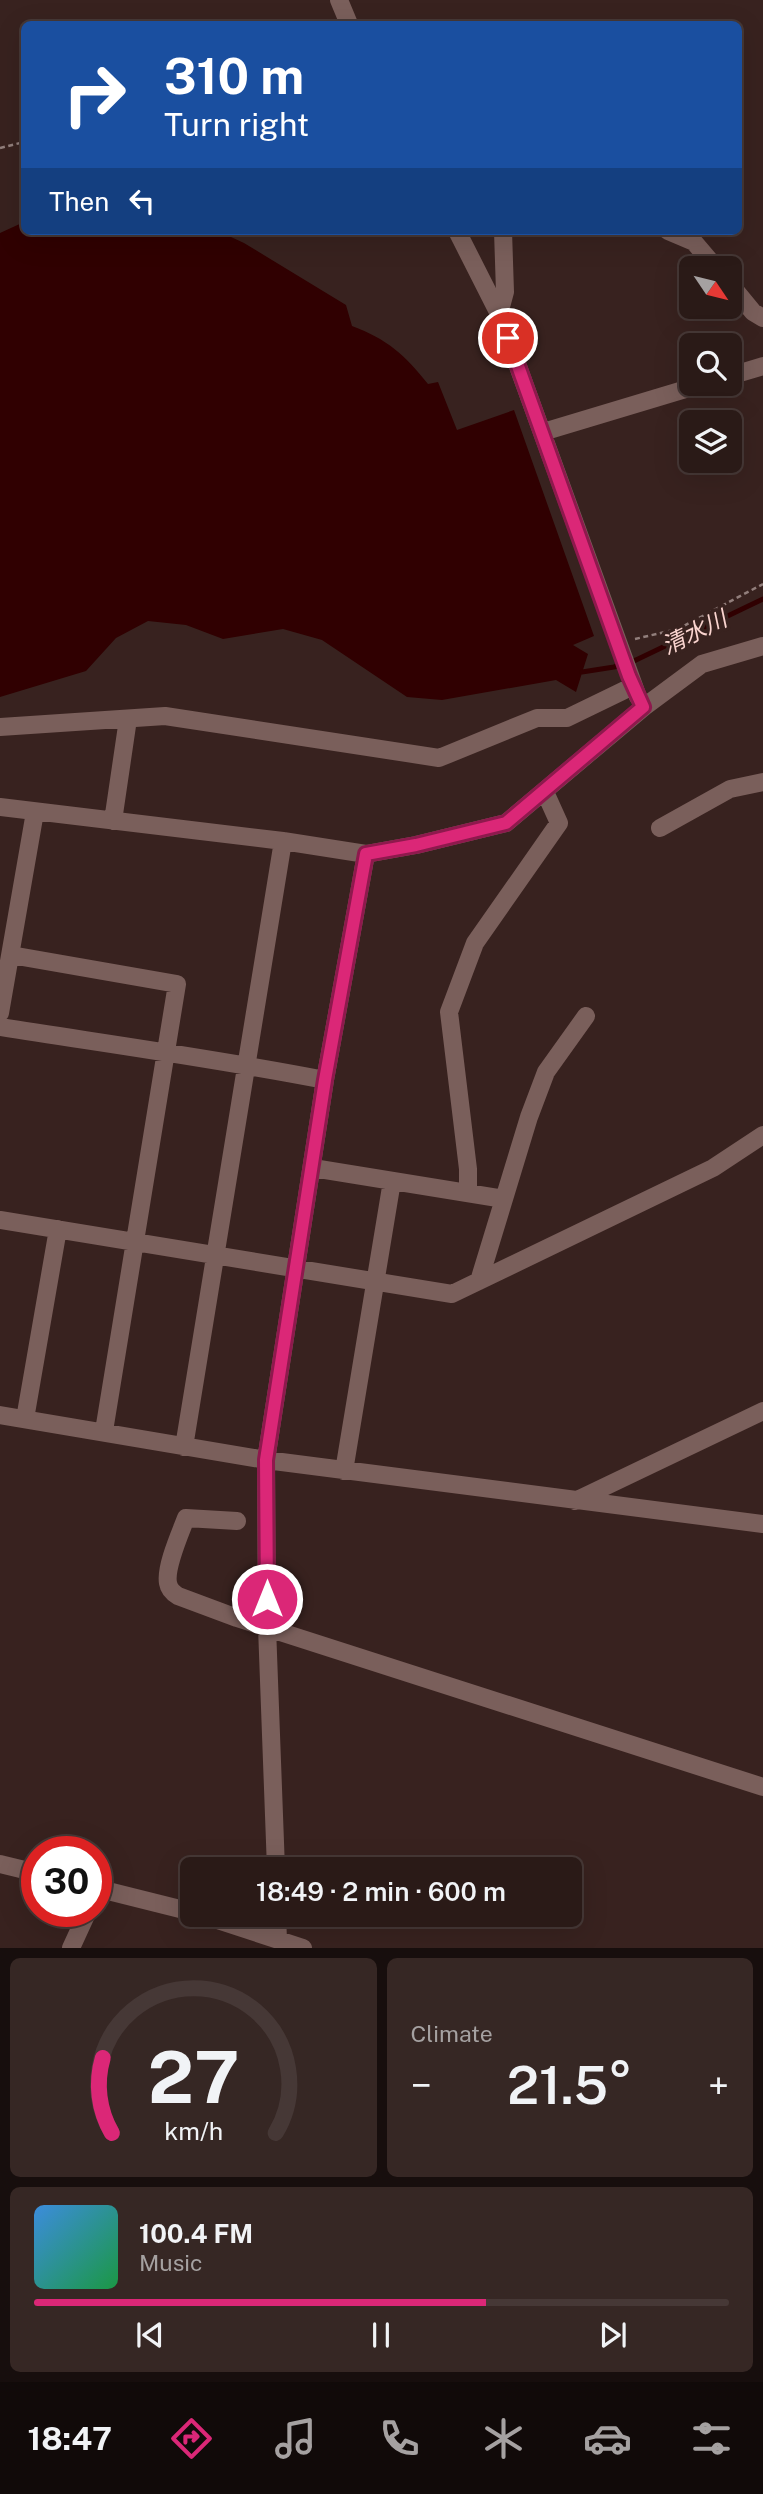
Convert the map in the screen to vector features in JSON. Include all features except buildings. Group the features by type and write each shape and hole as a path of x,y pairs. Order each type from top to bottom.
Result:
{"street":[{"path":"339,0 348,21"},
{"path":"459,235 499,314 631,681 643,707"},
{"path":"499,314 505,292 503,235"},
{"path":"677,235 694,242 706,256"},
{"path":"742,299 753,312 763,318"},
{"path":"742,372 763,366"},
{"path":"543,432 679,391"},
{"path":"0,807 283,841 366,854 416,845 506,823 643,707 702,664 763,646"},
{"path":"0,727 165,716 439,758 537,718 566,718 631,681"},
{"path":"113,821 128,719"},
{"path":"660,828 730,789 763,782"},
{"path":"468,1192 468,1169 449,1012 475,943 559,822 545,792"},
{"path":"0,1013 35,812"},
{"path":"184,1447 283,841"},
{"path":"276,1857 267,1627 266,1460 325,1080 366,854"},
{"path":"11,955 177,984 104,1432"},
{"path":"479,1281 529,1116 546,1072 586,1016"},
{"path":"0,1027 247,1065 325,1080"},
{"path":"0,1220 452,1294 713,1168 763,1135"},
{"path":"313,1168 504,1199"},
{"path":"344,1471 391,1181"},
{"path":"25,1419 58,1229"},
{"path":"575,1501 763,1411"},
{"path":"0,1415 266,1460 763,1524"},
{"path":"237,1521 186,1518 169,1572 167,1582 170,1590 177,1596 267,1627 763,1787"},
{"path":"0,1864 21,1869"},
{"path":"112,1894 180,1909"},
{"path":"71,1948 81,1927"},
{"path":"238,1927 303,1948"},
{"path":"278,1927 278,1940"}],"path":[{"path":"0,148 21,143"},
{"path":"618,644 678,629 763,584"}],"shaded area":[{"path":"21,223 21,235 227,235 346,305 352,326 375,336 394,349 428,384 438,382 457,430 514,410 594,636 573,645 588,654 576,692 556,680 442,700 407,697 322,640 283,629 223,639 186,625 148,621 116,638 86,671 0,697 0,233"}],"waterway":[{"name":"清水川","path":"582,672 636,660 763,599"}],"route":[{"path":"267,1599 266,1460 325,1080 366,854 506,823 643,707 629,676 508,338"}]}
